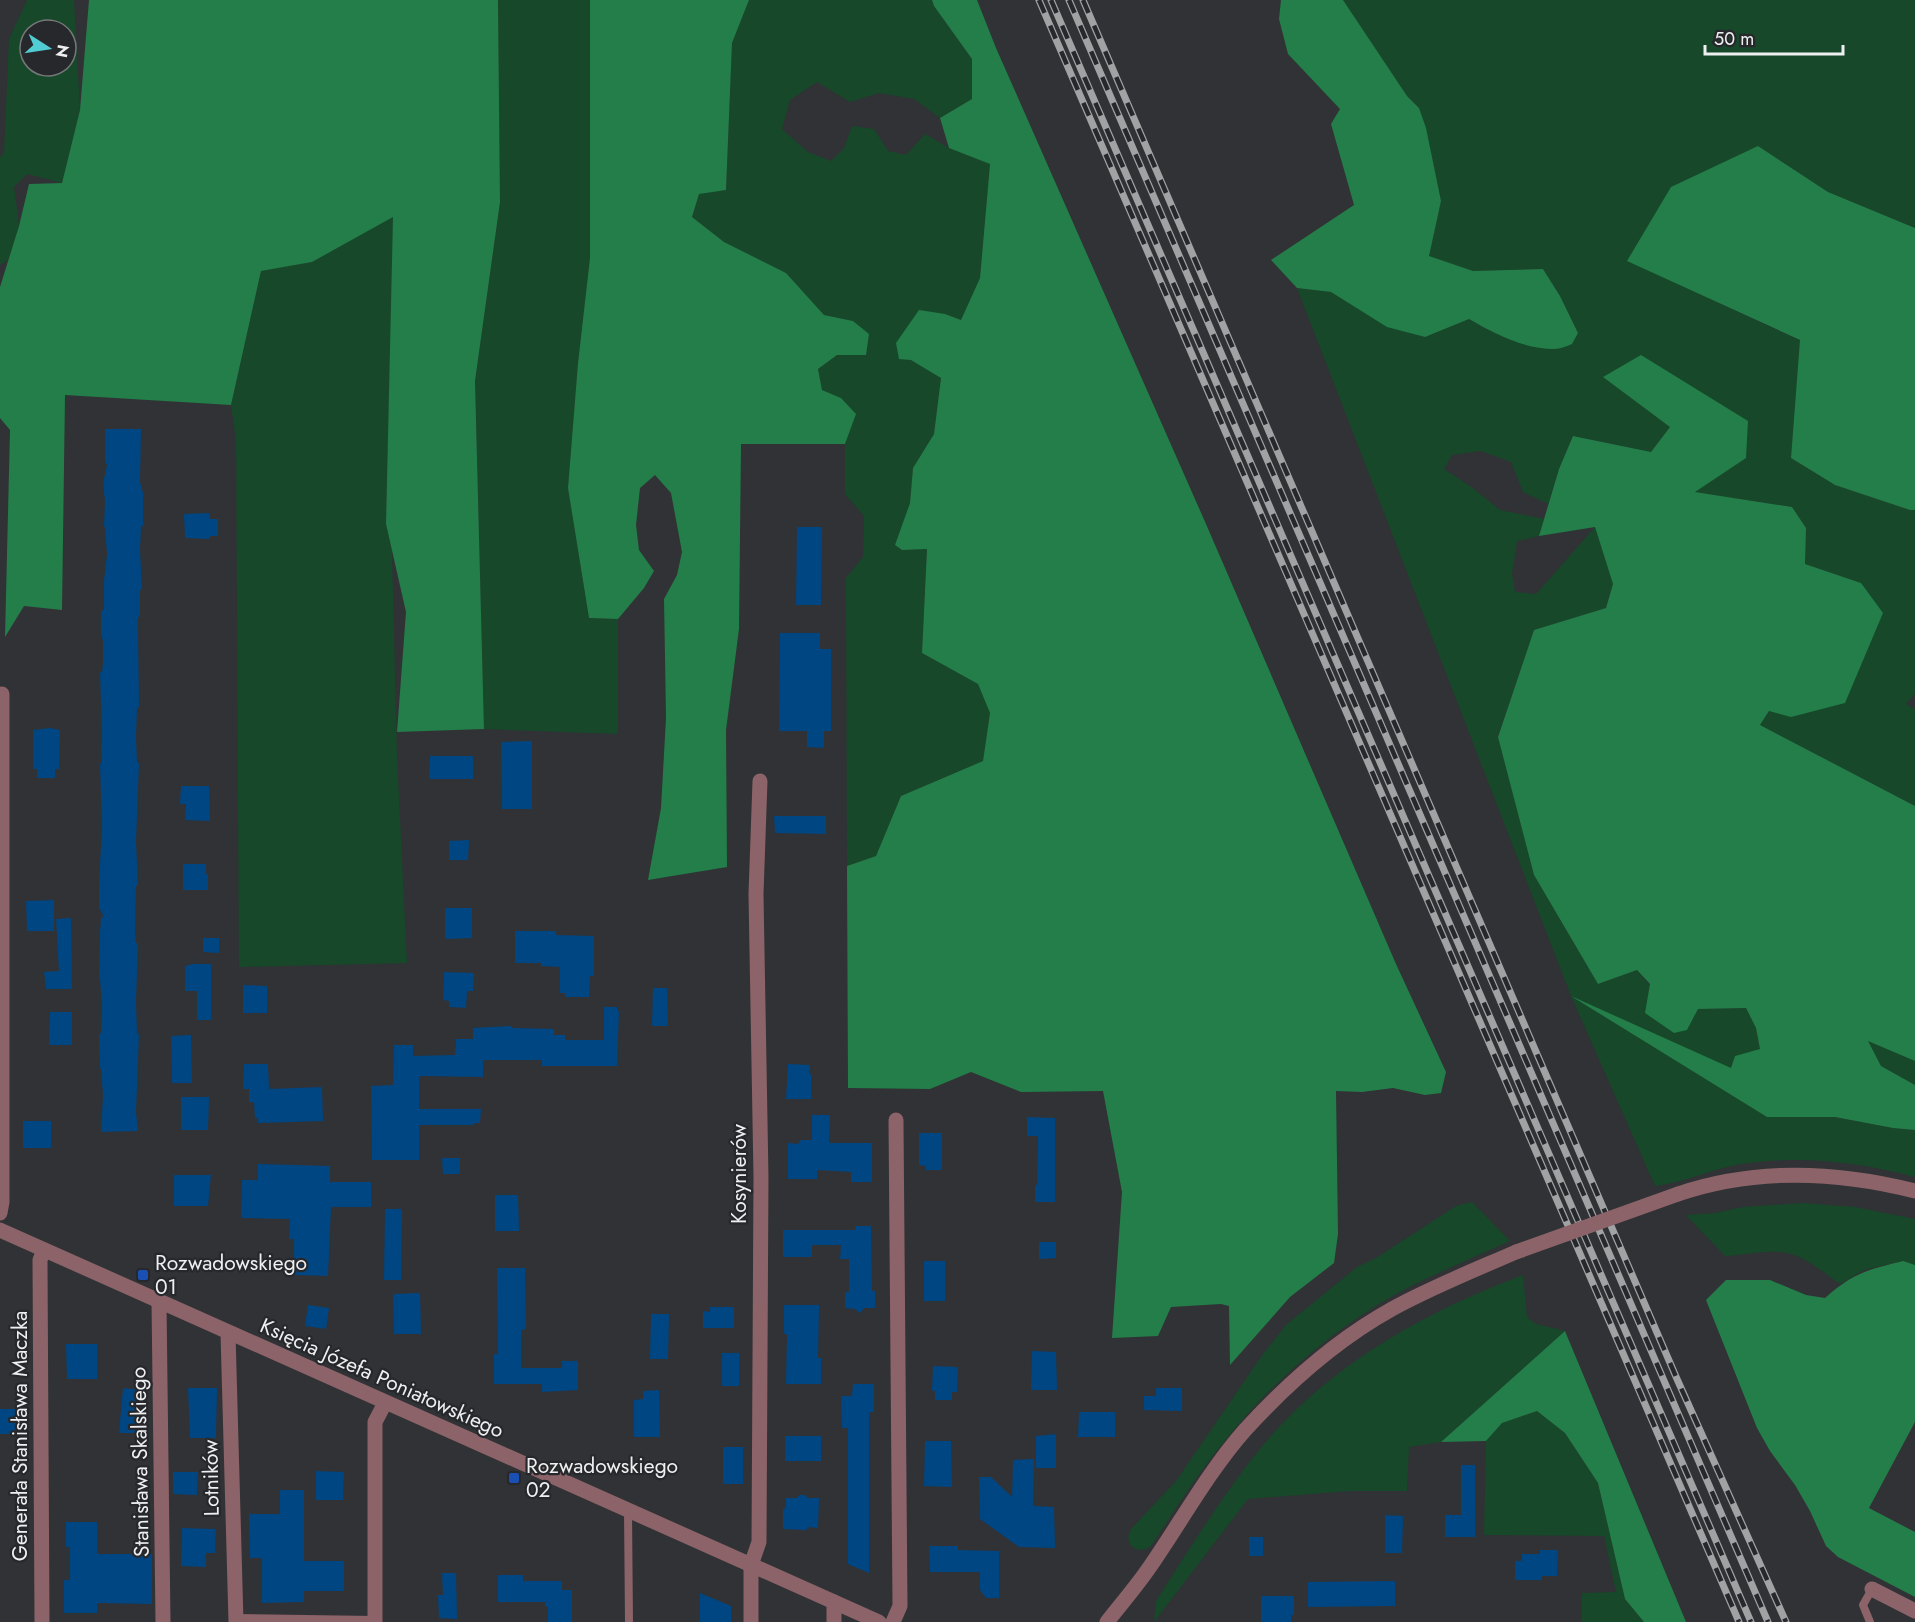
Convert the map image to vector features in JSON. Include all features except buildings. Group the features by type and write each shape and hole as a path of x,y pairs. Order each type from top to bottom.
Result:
{"street":[{"path":"0,1214 2,1190 2,694"},
{"name":"Kosynierów","path":"751,1622 751,1565 759,1542 761,1177 756,894 760,781"},
{"path":"893,1622 900,1606 896,1120"},
{"path":"1107,1622 1148,1570 1210,1476 1245,1431 1285,1390 1320,1360 1390,1310 1516,1252 1702,1186 1735,1179 1813,1174 1864,1179 1915,1191"},
{"name":"Księcia Józefa Poniatowskiego","path":"0,1230 879,1622"},
{"name":"Generała Stanisława Maczka","path":"42,1622 40,1260 44,1250"},
{"name":"Stanisława Skalskiego","path":"159,1302 163,1622"},
{"name":"Lotników","path":"228,1333 236,1620"},
{"path":"375,1621 375,1422 385,1402"},
{"path":"1121,1622 1148,1570"},
{"path":"1872,1589 1915,1611"},
{"path":"834,1602 834,1622"}],"lane":[{"path":"628,1511 629,1622"},
{"path":"1870,1622 1863,1605 1872,1589"},
{"path":"236,1620 375,1621"}],"green space":[{"path":"27,0 74,0 75,18 19,18"},
{"path":"89,0 498,0 500,202 475,381 484,729 397,732 406,612 386,524 393,217 312,262 261,271 231,405 65,395 62,610 24,606 5,637 10,430 0,418 0,287 29,184 62,183 80,110"},
{"path":"498,0 590,0 590,258 578,363 568,488 589,618 618,619 618,734 484,729 475,381 500,202"},
{"path":"590,0 749,0 732,43 726,190 699,194 692,217 724,242 786,273 824,315 853,321 869,334 866,355 837,355 818,369 822,390 841,398 856,414 845,444 741,444 739,629 726,730 727,867 648,880 661,808 666,718 664,599 677,575 682,552 671,493 655,475 640,488 636,525 639,550 654,571 644,588 618,619 589,618 568,488 578,363 590,258"},
{"path":"749,0 932,0 972,59 972,99 940,118 914,99 879,93 850,102 817,82 790,100 782,129 808,152 831,161 844,148 852,126 874,129 888,151 906,155 925,134 949,148 990,163 980,278 961,320 945,314 911,360 941,377 934,434 913,468 910,503 895,545 902,550 927,549 922,653 978,684 990,712 983,761 901,796 876,856 847,866 846,578 863,557 864,516 845,494 845,444 855,414 841,398 822,390 818,369 837,355 866,355 853,321 824,315 786,273 724,242 692,217 699,193 726,190 732,43"},
{"path":"932,0 977,0 1396,964 1446,1072 1441,1093 1425,1095 1393,1088 1362,1092 1336,1091 1338,1234 1334,1263 1290,1297 1230,1365 1229,1306 1221,1304 1171,1307 1158,1336 1112,1338 1122,1192 1103,1091 1021,1092 971,1072 930,1089 848,1088 847,866 876,856 901,796 983,761 990,713 978,684 922,653 927,549 902,550 895,545 910,503 913,468 934,434 941,378 911,360 899,359 896,343 919,310 945,314 961,320 980,278 990,164 949,148 940,118 972,99 972,59"},
{"path":"1281,0 1343,0 1407,96 1419,108 1426,128 1441,201 1429,256 1473,271 1543,269 1560,296 1578,333 1572,344 1556,349 1532,346 1499,335 1469,319 1425,337 1387,327 1331,292 1297,288 1271,260 1354,205 1331,124 1340,109 1288,54 1279,19"},
{"path":"1343,0 1915,0 1915,228 1828,192 1758,146 1627,260 1801,341 1791,458 1835,485 1915,510 1915,694 1906,704 1915,709 1915,806 1760,725 1861,583 1805,564 1806,528 1792,507 1694,492 1670,427 1651,452 1573,436 1548,504 1523,492 1511,462 1481,451 1452,455 1444,469 1473,488 1500,510 1544,519 1539,536 1517,541 1512,574 1515,592 1536,594 1595,527 1613,584 1606,608 1534,630 1498,736 1534,875 1598,984 1637,970 1687,1030 1698,1009 1746,1008 1756,1028 1760,1050 1735,1056 1731,1069 1577,999 1767,1117 1835,1117 1915,1130 1915,1177 1847,1163 1777,1160 1731,1166 1655,1186 1571,996 1297,288 1331,292 1387,326 1425,337 1469,319 1511,339 1556,349 1578,333 1560,296 1543,269 1473,271 1428,256 1441,201 1419,108 1407,96"},
{"path":"18,20 18,78 78,78 78,73 80,110 62,183 27,174 14,187 19,226 8,260 0,265 0,157 4,153 9,39"},
{"path":"1758,146 1828,192 1915,228 1915,510 1835,485 1791,458 1800,340 1627,261 1671,187"},
{"path":"394,216 386,524 392,551 397,756 407,963 239,967 236,440 231,405 261,271 312,262"},
{"path":"1641,355 1748,421 1746,458 1695,492 1792,507 1806,528 1805,564 1861,583 1883,613 1845,703 1791,717 1769,711 1760,725 1915,806 1915,1061 1868,1041 1881,1066 1915,1085 1915,1130 1835,1117 1767,1117 1571,996 1731,1068 1735,1056 1760,1049 1756,1028 1746,1008 1698,1009 1687,1030 1674,1033 1645,1013 1650,984 1637,970 1598,984 1534,875 1498,737 1534,630 1606,608 1613,584 1595,527 1539,536 1559,469 1573,436 1651,452 1670,427 1603,377"},
{"path":"1867,1040 1915,1061 1915,1085 1881,1066"},
{"path":"1472,1202 1510,1241 1390,1297 1352,1321 1310,1353 1271,1389 1219,1448 1151,1546 1141,1550 1133,1547 1128,1540 1131,1529 1176,1481 1263,1354 1286,1325 1357,1267 1376,1258 1456,1206"},
{"path":"1803,1203 1855,1207 1915,1219 1915,1265 1902,1261 1864,1270 1840,1284 1808,1262 1787,1253 1764,1252 1725,1256 1686,1215 1715,1213 1743,1207"},
{"path":"1903,1261 1915,1265 1915,1422 1869,1508 1915,1532 1915,1597 1838,1557 1826,1546 1795,1485 1770,1451 1757,1428 1706,1300 1726,1280 1770,1280 1806,1295 1825,1298 1852,1278"},
{"path":"1523,1275 1527,1317 1536,1324 1565,1331 1441,1442 1409,1447 1407,1491 1350,1491 1248,1499 1154,1622 1156,1601 1218,1505 1259,1450 1315,1392 1346,1367 1414,1324"},
{"path":"1565,1331 1686,1622 1644,1622 1625,1599 1598,1483 1565,1433 1537,1411 1502,1423 1486,1441 1441,1442"},
{"path":"1537,1411 1565,1433 1598,1483 1625,1599 1644,1622 1582,1622 1582,1593 1616,1592 1604,1536 1484,1535 1486,1441 1502,1423"}],"railway":[{"path":"1039,0 1739,1622"},
{"path":"1051,0 1751,1622"},
{"path":"1069,0 1768,1622"},
{"path":"1083,0 1677,1379 1786,1622"}],"place":[{"name":"Rozwadowskiego 01","path":"143,1275"},
{"name":"Rozwadowskiego 02","path":"514,1478"}]}
